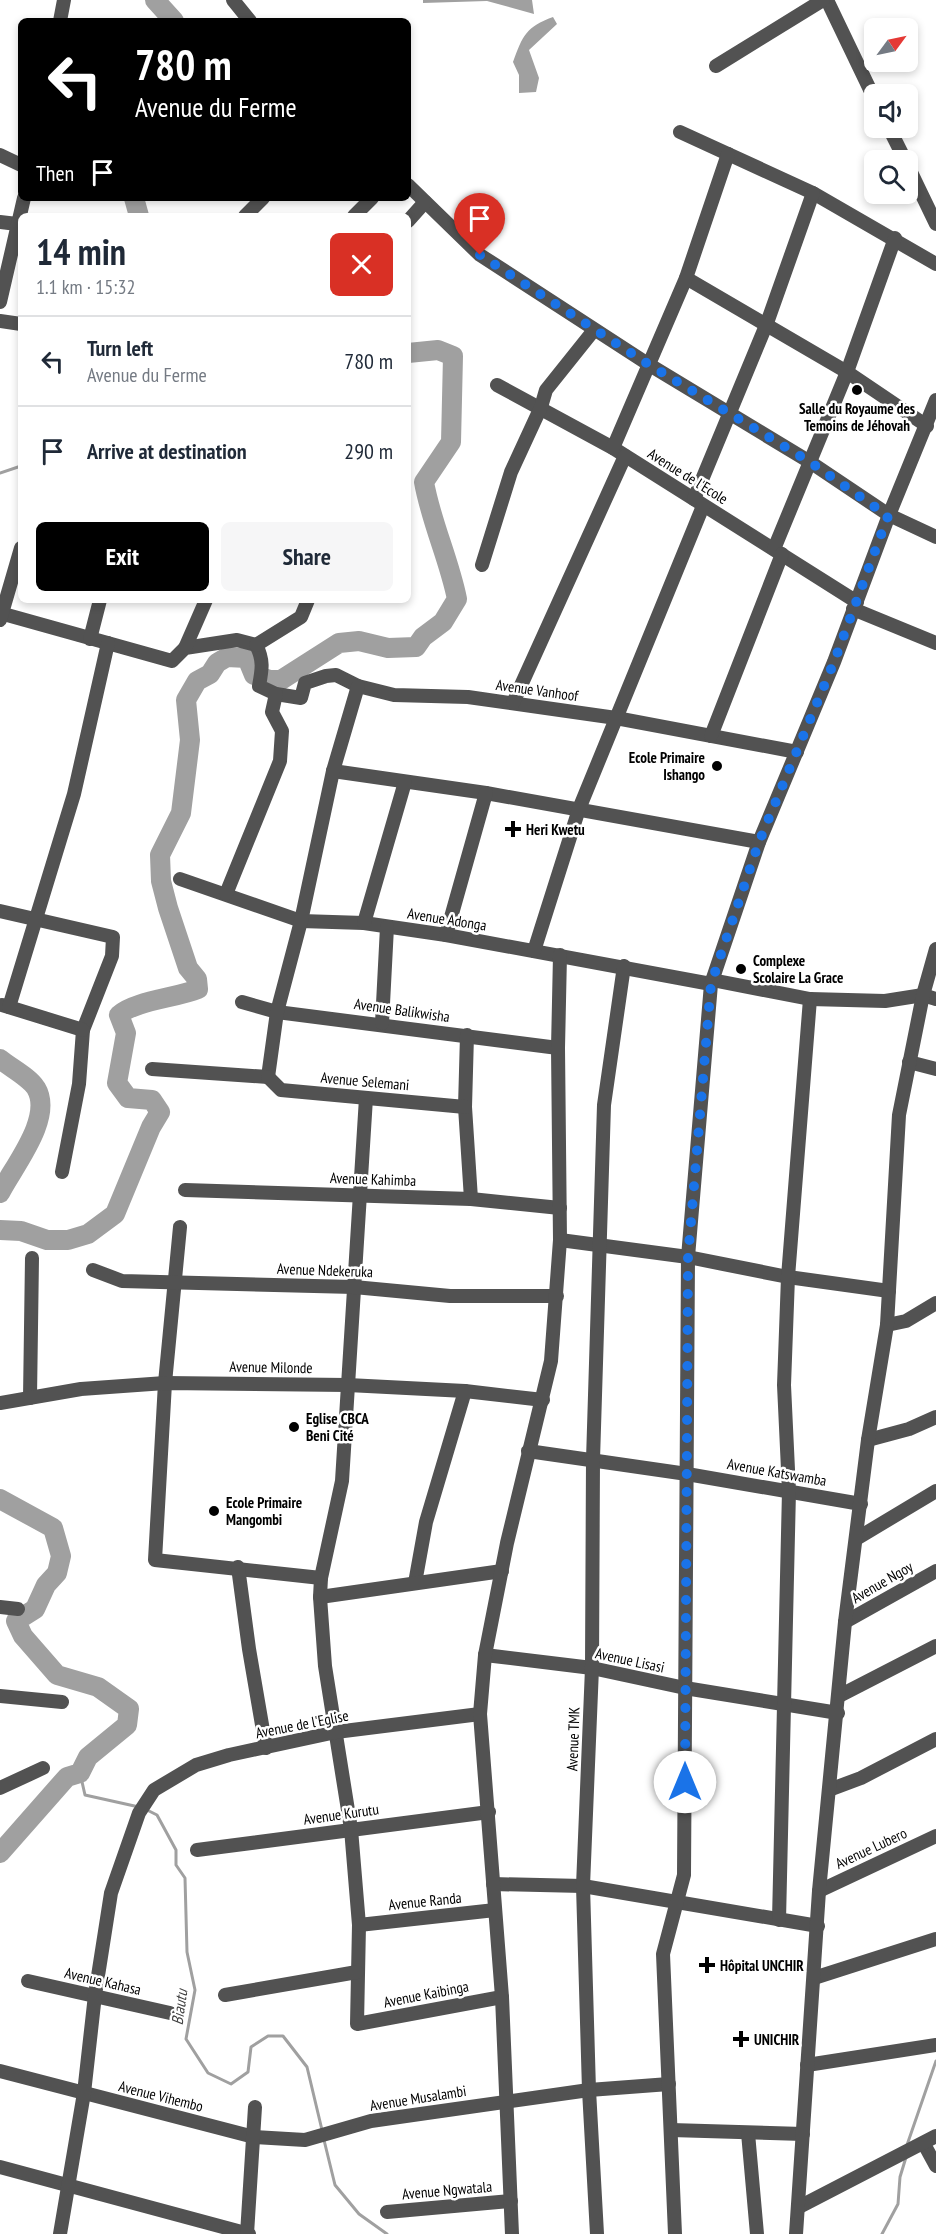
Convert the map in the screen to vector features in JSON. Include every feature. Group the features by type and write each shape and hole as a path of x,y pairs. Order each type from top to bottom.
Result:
{"street":[{"path":"61,18 64,0"},
{"path":"233,0 248,18"},
{"path":"716,66 825,0 867,84"},
{"path":"680,132 813,193 936,264"},
{"path":"513,704 619,452 648,364 686,278 728,154"},
{"path":"0,155 18,164"},
{"path":"918,187 936,224"},
{"path":"411,188 480,255 648,364 810,462 888,516 936,537"},
{"path":"534,951 579,809 698,502 727,413 767,323 813,193"},
{"path":"248,213 260,201"},
{"path":"357,213 369,201"},
{"path":"411,218 425,202"},
{"path":"0,302 15,262 18,220"},
{"path":"0,222 17,224"},
{"path":"711,736 810,462 847,372 894,238"},
{"path":"686,278 767,323 847,372 927,426"},
{"path":"0,321 18,324"},
{"path":"482,565 511,472 541,407 546,390 594,330"},
{"name":"Avenue de l'Ecole","path":"497,385 541,407 619,452 778,552 855,606 936,644"},
{"path":"675,2234 663,1954 684,1875 688,1257 712,982 759,842 797,752 888,516 936,400"},
{"path":"18,558 0,616 172,661 185,648 205,603"},
{"path":"90,639 99,603"},
{"path":"185,648 237,640 256,645 301,617 307,603"},
{"path":"83,1030 4,1006 74,794 108,643"},
{"path":"226,894 280,761 282,731 272,712 276,694 258,687 263,668 261,655 256,645"},
{"name":"Avenue Vanhoof","path":"276,694 301,698 305,683 336,675 358,686 394,695 468,698 616,718 797,752"},
{"path":"152,1069 268,1077 277,1012 301,921 333,771 358,686"},
{"path":"333,771 486,793 759,842"},
{"path":"364,923 405,782"},
{"path":"446,935 486,793"},
{"name":"Avenue Adonga","path":"180,879 301,921 364,923 446,935 810,999 885,1001 929,997"},
{"path":"0,911 35,917 113,937 112,956 83,1030 79,1084 62,1172"},
{"path":"382,1023 387,927"},
{"path":"796,2234 819,1891 845,1622 868,1440 887,1325 899,1115 909,1062 929,997 936,949"},
{"path":"512,2234 502,1997 480,1714 485,1655 528,1451 543,1400 557,1296 560,1240 558,1048 560,955"},
{"name":"Avenue TMK","path":"597,2234 589,2090 583,1886 592,1668 593,1460 604,1105 624,966"},
{"path":"779,1920 782,1704 789,1491 784,1385 788,1277 810,999"},
{"name":"Avenue Balikwisha","path":"243,1002 277,1012 382,1023 558,1048"},
{"path":"467,1035 465,1107 471,1199"},
{"path":"909,1062 936,1069"},
{"name":"Avenue Selemani","path":"268,1077 281,1090 465,1107"},
{"path":"225,1995 357,1972 358,1925 351,1829 325,1666 320,1597 321,1578 342,1481 366,1098"},
{"name":"Avenue Kahimba","path":"185,1190 471,1199 560,1208"},
{"path":"180,1227 165,1383 155,1560 238,1567 321,1578"},
{"path":"560,1240 688,1257 788,1277 889,1291"},
{"path":"30,1398 32,1258"},
{"name":"Avenue Ndekeruka","path":"93,1270 122,1281 354,1287 450,1296 557,1296"},
{"path":"887,1325 906,1321 936,1303"},
{"name":"Avenue Milonde","path":"0,1403 81,1389 165,1383 348,1385 465,1391 543,1400"},
{"path":"415,1583 426,1522 465,1391"},
{"path":"868,1440 909,1429 936,1417"},
{"path":"528,1451 687,1474"},
{"name":"Avenue Katswamba","path":"687,1474 861,1504"},
{"path":"856,1539 936,1491"},
{"path":"238,1567 266,1748"},
{"path":"320,1597 502,1571"},
{"name":"Avenue Ngoy","path":"845,1622 936,1571"},
{"path":"0,1607 18,1609"},
{"path":"838,1696 936,1646"},
{"name":"Avenue Lisasi","path":"485,1655 592,1668 685,1688 837,1713"},
{"path":"0,1696 62,1702"},
{"name":"Avenue de l'Eglise","path":"95,1995 111,1893 141,1808 154,1790 196,1765 229,1755 336,1732 480,1714"},
{"path":"829,1790 861,1778 936,1739"},
{"path":"0,1788 43,1768"},
{"name":"Avenue Kurutu","path":"197,1850 489,1812"},
{"name":"Avenue Lubero","path":"819,1891 936,1836"},
{"path":"493,1884 583,1886 818,1926"},
{"name":"Avenue Randa","path":"358,1925 495,1910"},
{"path":"814,1978 936,1939"},
{"name":"Avenue Kaibinga","path":"357,1972 357,2024 502,1997"},
{"name":"Avenue Kahasa","path":"28,1981 170,2013"},
{"path":"60,2234 66,2185 84,2093 95,1995"},
{"path":"807,2065 936,2045"},
{"name":"Avenue Vihembo","path":"0,2072 254,2137 306,2140 314,2136"},
{"name":"Avenue Musalambi","path":"314,2136 371,2121 589,2090 669,2084"},
{"path":"0,2167 248,2234 255,2108"},
{"path":"671,2130 803,2134"},
{"path":"748,2133 757,2234"},
{"path":"799,2207 919,2146 936,2166"},
{"name":"Avenue Ngwatala","path":"387,2212 511,2201"}],"shaded area":[{"path":"423,0 532,0 534,14 487,1 423,3"},
{"path":"553,17 557,24 529,50 539,78 536,92 519,93 519,75 513,62 520,45 531,29"}],"waterway":[{"path":"155,0 171,18"},
{"path":"135,201 138,213"},
{"path":"0,1230 21,1231 47,1240 68,1240 88,1234 115,1214 151,1127 160,1112 152,1100 128,1098 117,1083 126,1033 119,1015 135,1006 198,989 197,979 188,968 168,908 161,881 160,855 181,813 190,740 186,700 197,681 210,674 217,663 227,657 247,658 254,675 270,680 281,680 339,643 359,641 388,648 416,647 423,637 443,622 457,599 424,482 451,442 453,356 438,350 411,353"},
{"path":"0,473 18,467"},
{"path":"0,1059 33,1084 40,1100 40,1113 30,1142 0,1193"},
{"path":"0,1499 53,1528 61,1556 57,1573 46,1585 35,1609 16,1621 23,1636 57,1675 98,1687 129,1709 127,1725 88,1757 80,1773 67,1777 0,1853"},
{"name":"Biautu","path":"80,1773 85,1795 139,1807"},
{"name":"Biautu","path":"147,1810 157,1815 176,1850 176,1865 185,1878 187,1952 195,1990 186,2039 208,2073 231,2084 248,2072 251,2047 268,2036 283,2036 307,2067 322,2130"},
{"path":"907,2145 936,2061"},
{"name":"Biautu","path":"324,2140 335,2185 359,2214 387,2234"},
{"path":"882,2234 898,2204 900,2177 907,2154"}],"place":[{"name":"Salle du Royaume des Temoins de Jéhovah","path":"857,390"},
{"name":"Ecole Primaire Ishango","path":"717,766"},
{"name":"Heri Kwetu","path":"513,829"},
{"name":"Complexe Scolaire La Grace","path":"741,969"},
{"name":"Eglise CBCA Beni Cité","path":"294,1427"},
{"name":"Ecole Primaire Mangombi","path":"214,1511"},
{"name":"Hôpital UNCHIR","path":"707,1965"},
{"name":"UNICHIR","path":"741,2039"}],"route":[{"path":"480,255 648,364 810,462 888,516 834,662 759,842 711,984 688,1257 685,1782"}]}
